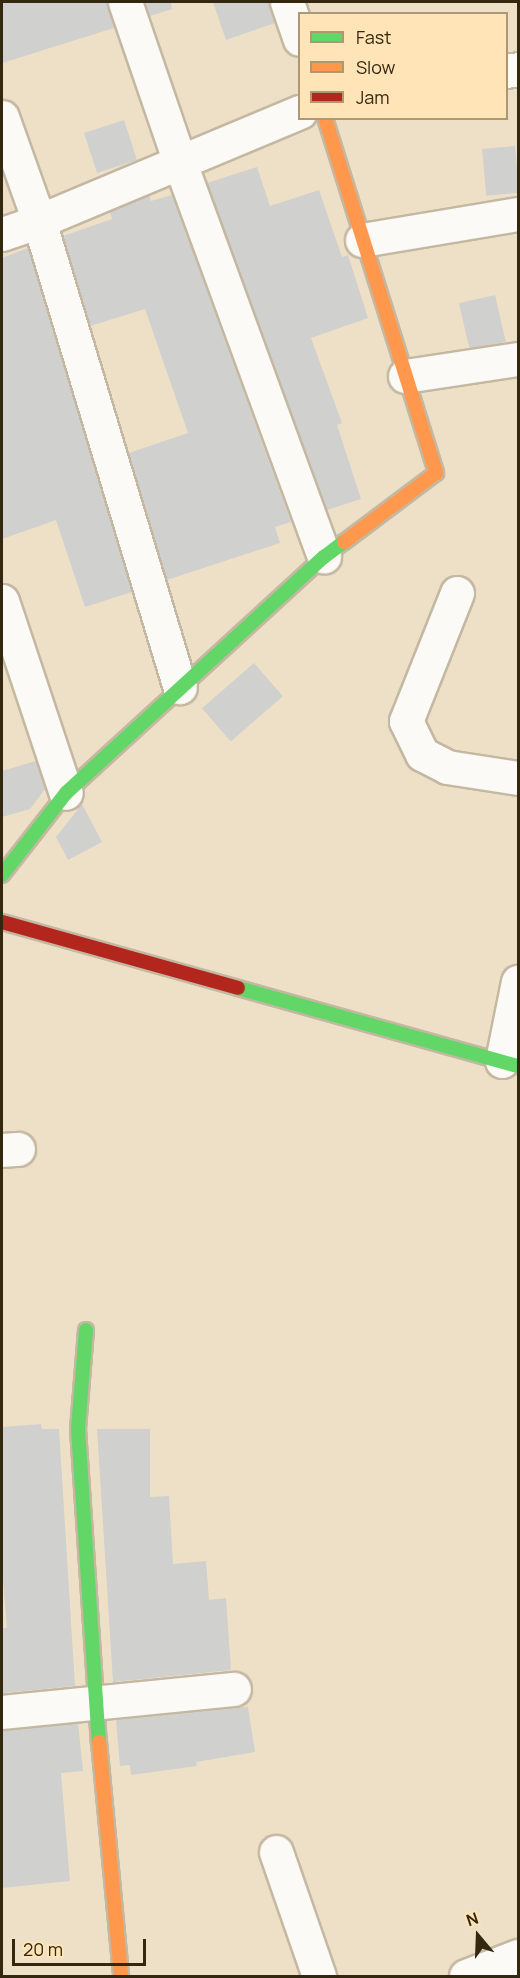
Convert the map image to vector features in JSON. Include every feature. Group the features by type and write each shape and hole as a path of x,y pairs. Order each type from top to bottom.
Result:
{"street":[{"path":"125,2 180,163 324,557"},
{"path":"287,2 298,33"},
{"path":"2,234 39,221 298,113"},
{"path":"2,117 39,221 180,687"},
{"path":"2,875 66,793 180,687 324,557 436,473 326,120"},
{"path":"362,240 519,214"},
{"path":"405,376 519,359"},
{"path":"457,593 406,721 422,754 447,767 519,778"},
{"path":"2,601 66,793"},
{"path":"2,922 510,1064 519,982"},
{"path":"86,1330 78,1429 95,1701 121,1977"},
{"path":"2,1712 234,1689"},
{"path":"276,1852 319,1977"},
{"path":"466,1977 519,1956"}],"building":[{"path":"2,2 107,2 114,28 2,63"},
{"path":"145,2 171,2 172,9 150,16"},
{"path":"213,2 269,2 275,23 226,40"},
{"path":"124,120 137,160 97,173 84,133"},
{"path":"515,146 518,193 486,196 482,149"},
{"path":"257,167 270,206 319,190 342,257 348,255 368,318 311,338 342,423 337,425 361,499 327,510 207,183"},
{"path":"149,195 151,201 172,195 291,522 275,527 280,543 167,580 129,453 188,433 145,309 90,326 63,236 112,219 110,212"},
{"path":"28,248 132,592 85,607 56,520 2,539 2,258"},
{"path":"495,295 506,342 470,350 459,303"},
{"path":"254,663 283,696 231,741 202,708"},
{"path":"36,761 45,789 30,809 2,817 2,771"},
{"path":"82,804 102,842 68,860 56,837"},
{"path":"41,1424 42,1429 59,1429 75,1686 2,1693 2,1628 7,1628 2,1568 2,1427"},
{"path":"97,1429 150,1429 150,1497 169,1496 173,1564 206,1561 209,1600 226,1598 231,1670 113,1682"},
{"path":"248,1707 255,1752 196,1762 197,1766 131,1775 130,1765 120,1766 116,1720"},
{"path":"78,1723 83,1771 61,1773 70,1881 2,1888 2,1730"}],"traffic: fast":[{"path":"2,875 66,793 324,557 344,542"},
{"path":"238,988 518,1066"},
{"path":"86,1330 78,1429 99,1742"}],"traffic: slow":[{"path":"326,120 436,473 344,542"},
{"path":"99,1742 121,1976"}],"traffic: jam":[{"path":"2,922 238,988"}]}
